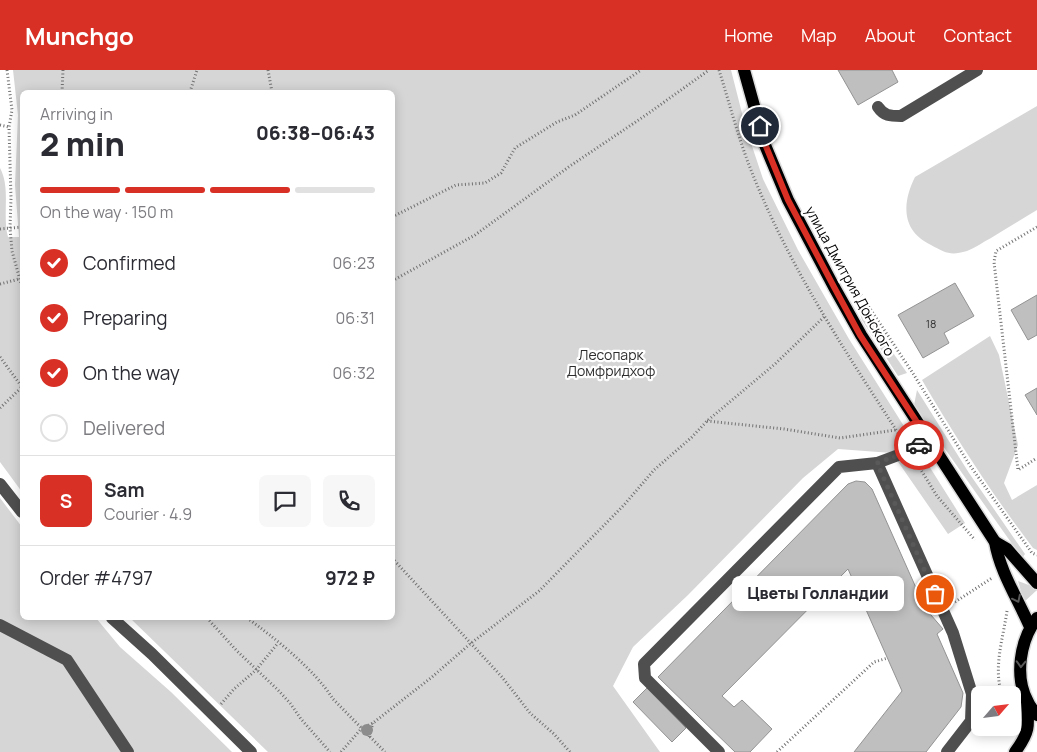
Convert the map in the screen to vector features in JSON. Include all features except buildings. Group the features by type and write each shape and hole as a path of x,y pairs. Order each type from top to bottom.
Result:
{"main road":[{"name":"улица Дмитрия Донского","path":"744,70 765,144 788,200 860,335 995,542 1003,571 1034,622 1021,651 1020,676 1027,702 1037,715"},
{"name":"улица Дмитрия Донского","path":"995,542 1007,549 1037,583"},
{"path":"1015,752 1025,738 1029,722 1027,702"}],"street":[{"path":"878,107 882,113 890,116 900,116 977,70"},
{"path":"719,752 645,678 644,664 839,467 877,463 909,451 928,439"},
{"path":"877,463 953,633 972,694 971,721 947,752"},
{"path":"1,489 20,510"},
{"path":"114,620 152,654 252,752"},
{"path":"0,625 67,660 128,752"}],"path":[{"path":"0,284 19,279 12,251 10,228 12,198 9,127 12,110 7,70"},
{"path":"62,90 63,70"},
{"path":"191,90 196,70"},
{"path":"268,70 272,90"},
{"path":"395,215 456,185 485,183 502,174 515,148 557,122 575,115 641,70"},
{"path":"395,279 475,235 570,166 709,70"},
{"path":"0,125 9,127"},
{"path":"0,229 20,227"},
{"path":"1037,227 996,251 994,262 1018,470 1037,458"},
{"path":"857,289 914,375 969,464 1032,553 1037,555"},
{"path":"341,752 362,729 373,723 432,677 470,644 539,591 624,505 654,470 692,437 706,421 775,364 824,317"},
{"path":"0,357 20,384"},
{"path":"0,408 20,389"},
{"path":"706,421 784,429 840,438 896,430"},
{"path":"395,561 502,678 530,713 554,734 570,752"},
{"path":"942,610 994,576 998,584"},
{"path":"1000,686 998,663 1005,624 1006,604"},
{"path":"209,620 256,670 284,696 330,752"},
{"path":"250,620 290,652 385,752"},
{"path":"213,715 234,689 256,670 278,642"},
{"path":"777,752 874,662 888,658"},
{"path":"369,737 373,723"}],"green space":[{"name":"Лесопарк Домфридхоф","path":"13,70 731,70 745,125 763,179 798,250 849,339 965,523 948,534 892,453 838,449 803,478 688,595 633,647 613,686 660,752 268,752 132,620 395,620 395,90 20,90 20,489 0,462 0,168 5,184 6,229 8,237 19,237 15,185 18,115"},
{"path":"1037,106 1037,210 976,247 961,253 944,252 921,239 909,224 906,206 915,177"},
{"path":"855,298 907,373 898,376 862,320"},
{"path":"990,336 999,355 1018,445 1004,483 1012,500 1037,485 1037,550 1033,548 1018,528 989,486 922,380"},
{"path":"917,390 969,473 1025,554 1022,558 914,405"},
{"path":"0,498 20,524 20,620 98,620 120,647 171,692 232,752 0,752"},
{"path":"1018,581 1037,588 1024,602"}],"way so far":[{"path":"919,445 909,451 877,463 935,594"}],"place":[{"name":"Цветы Голландии","path":"935,594"}],"route":[{"path":"760,126 765,144 788,200 834,287 860,335 928,439 919,445"}]}
